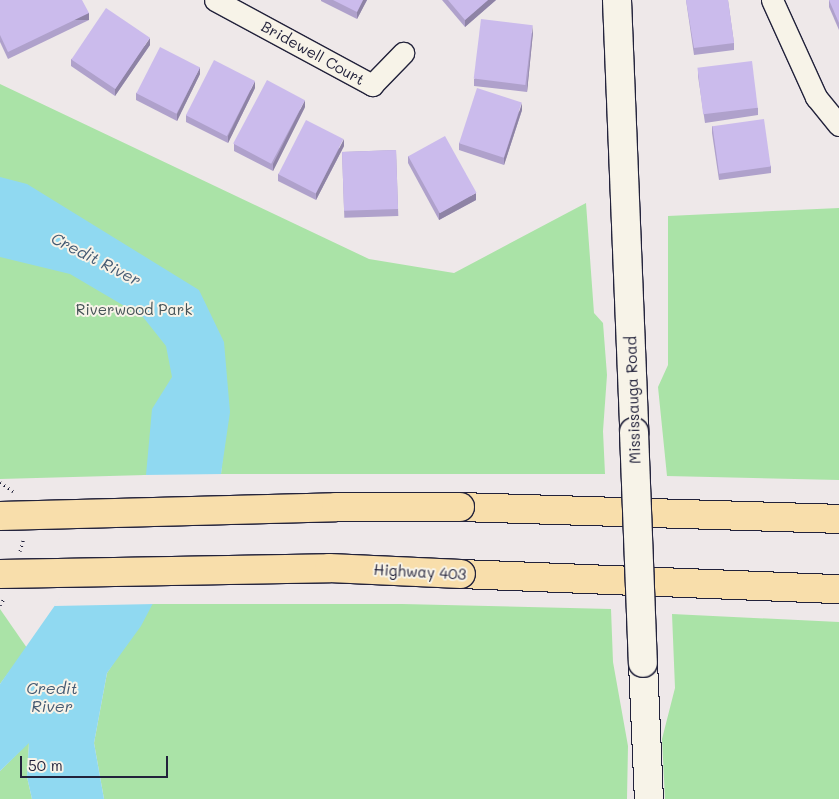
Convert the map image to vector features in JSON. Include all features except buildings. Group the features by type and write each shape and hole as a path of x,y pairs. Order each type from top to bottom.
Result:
{"highway":[{"path":"0,516 336,507 460,507 839,519"},
{"name":"Highway 403","path":"0,574 329,568 839,589"}],"main road":[{"name":"Mississauga Road","path":"618,0 649,799"}],"street":[{"name":"Bridewell Court","path":"215,0 372,86 403,53"},
{"path":"772,0 816,97 839,125"}],"green space":[{"name":"Riverwood Park","path":"0,84 369,259 454,273 586,203 594,313 603,323 607,375 603,431 605,474 221,474 228,403 146,475 0,479"},
{"path":"839,208 839,480 667,476 658,387 668,365 668,216"},
{"path":"152,604 402,604 611,609 613,662 628,746 627,799 104,799 94,743 107,673"},
{"path":"0,609 27,648 0,684"},
{"path":"672,614 839,622 839,799 665,799 662,739 675,688"},
{"path":"29,742 27,777 32,799 0,799 0,771"}],"water":[{"name":"Credit River","path":"0,177 27,184 199,290 224,342 230,412 221,474 141,626 107,673 94,743 104,799 32,799 27,777 29,743 0,771 0,684 146,475 152,409 172,377 166,346 143,317 70,274 0,257"}],"pier":[{"path":"224,474 155,604 54,606 143,475"}]}
